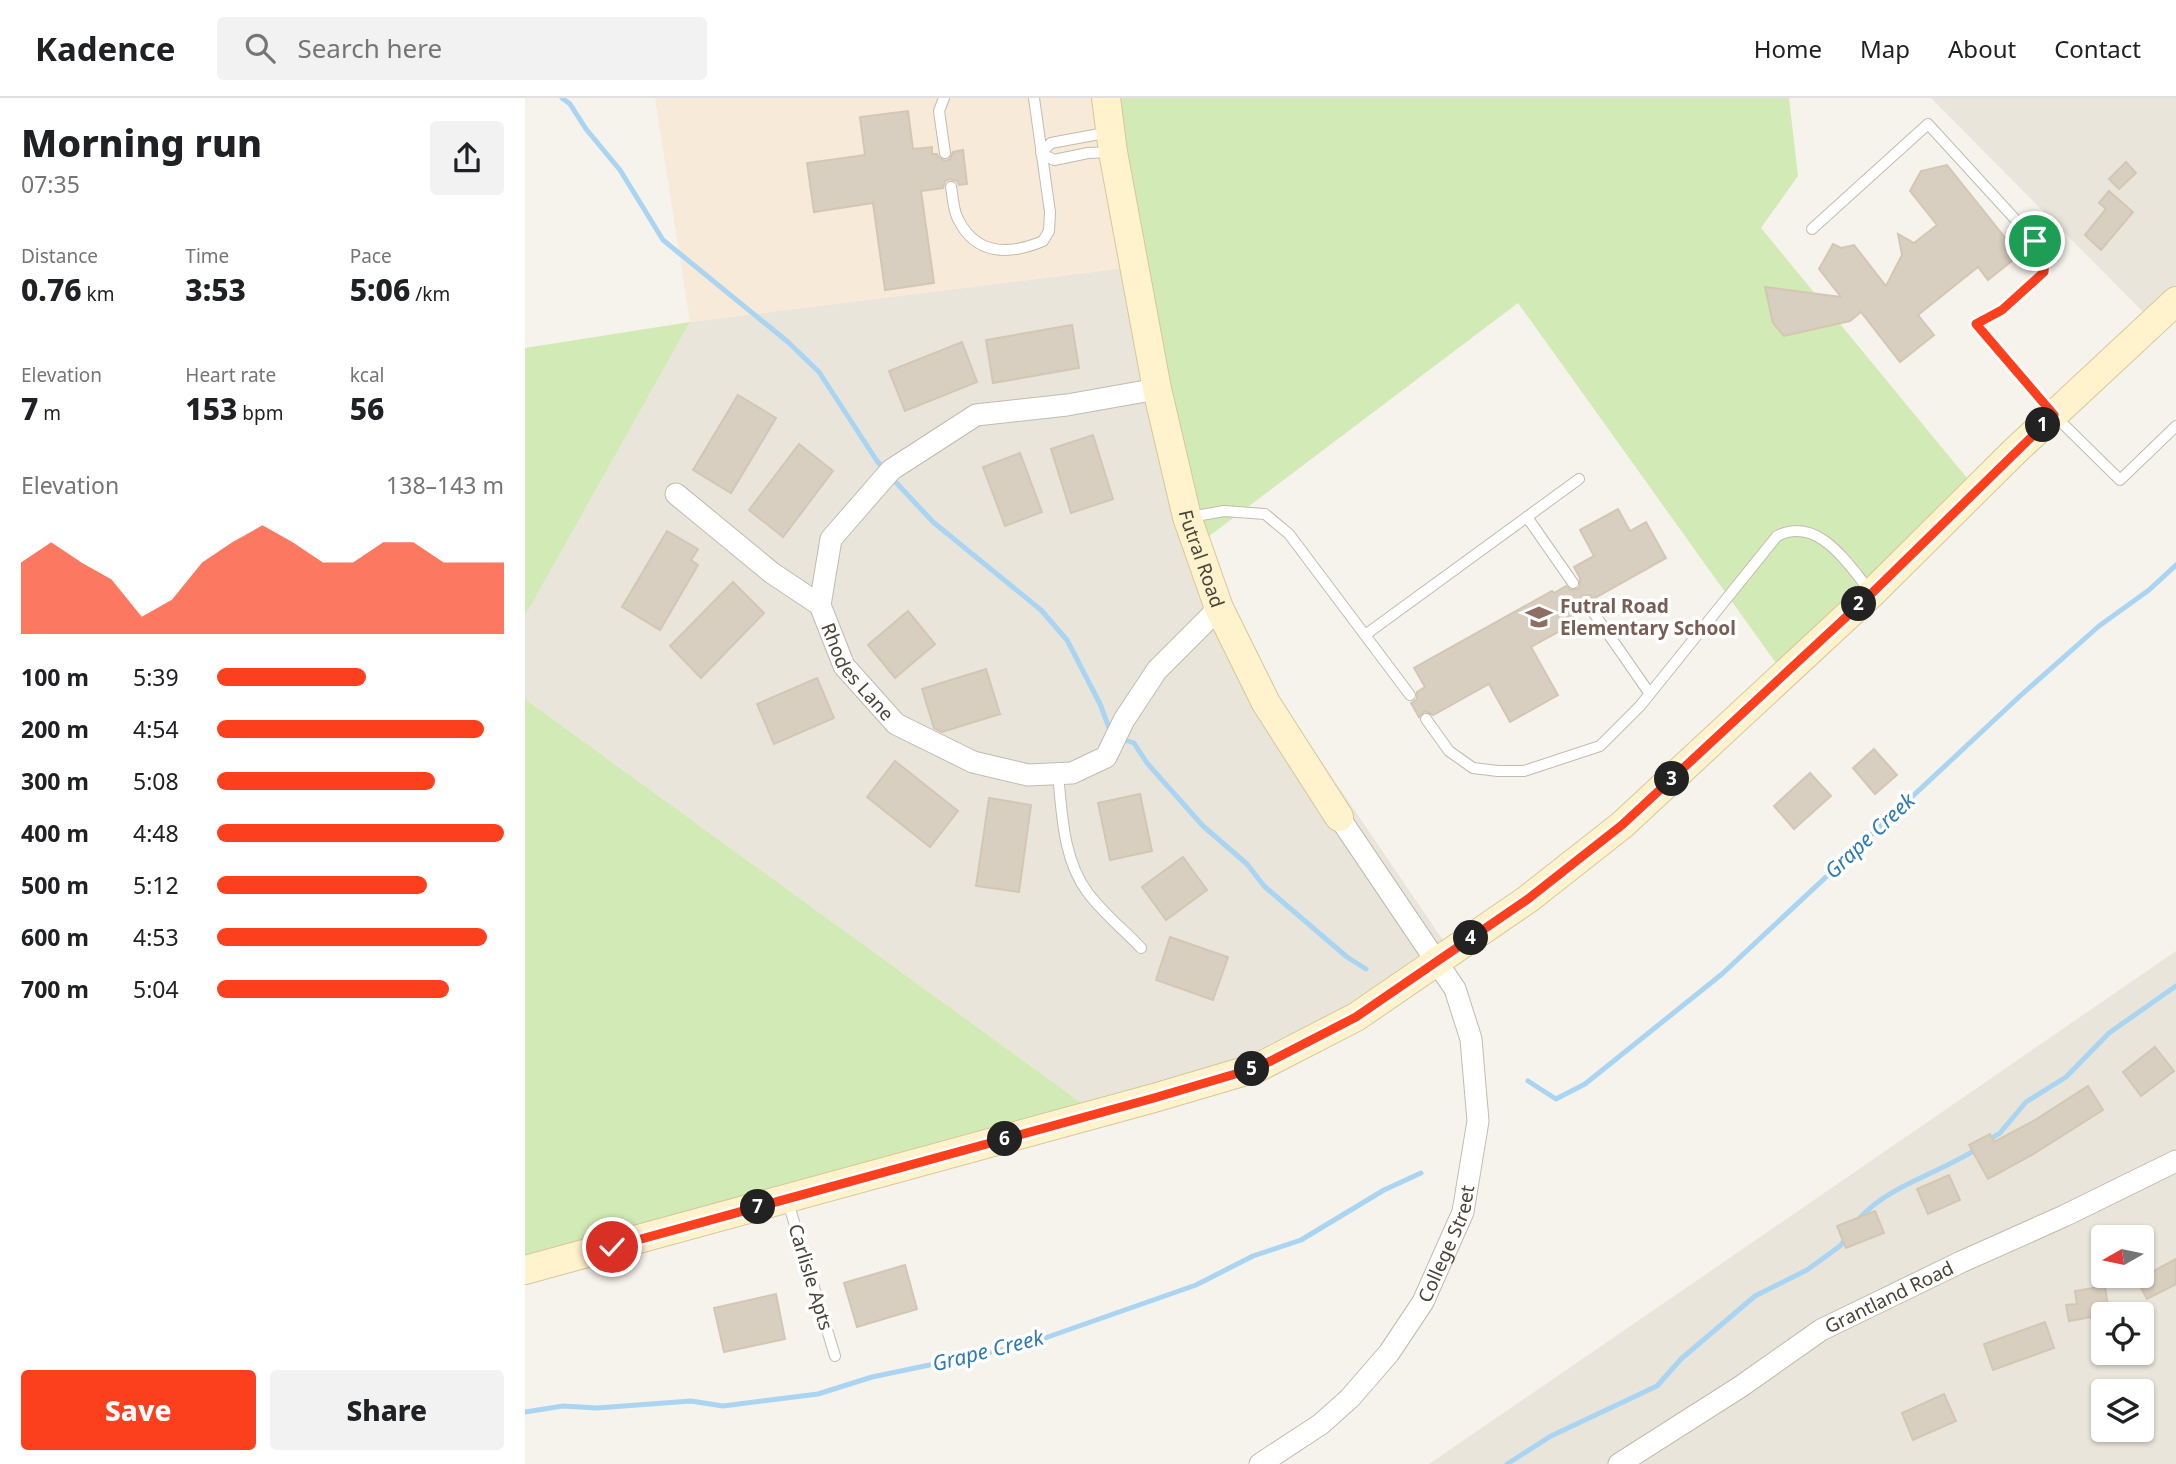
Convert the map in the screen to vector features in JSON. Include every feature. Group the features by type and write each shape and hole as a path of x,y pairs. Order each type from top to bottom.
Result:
{"main road":[{"name":"Futral Road","path":"1106,98 1157,389 1187,517 1219,608 1266,703 1339,817"},
{"path":"525,1270 1259,1067 1356,1017 1528,899 1622,825 1872,593 2054,415 2176,301"}],"street":[{"name":"Rhodes Lane","path":"1157,389 1067,405 976,415 965,421 891,470 831,539 820,605 844,666 896,724 973,762 1028,775 1072,774 1106,757 1124,720 1157,670 1219,608"},
{"path":"676,494 772,573 820,605"},
{"name":"Futral Road","path":"1339,817 1438,962"},
{"name":"College Street","path":"1260,1464 1321,1424 1350,1398 1389,1353 1423,1302 1463,1212 1478,1121 1476,1078 1471,1039 1462,1010 1455,989 1438,962"},
{"name":"Grantland Road","path":"1619,1464 1740,1387 1821,1330 2176,1161"}],"lane":[{"path":"944,98 939,111 945,153"},
{"path":"951,187 957,218 969,235 984,247 997,251 1014,250 1043,241 1049,231 1050,212 1034,98"},
{"path":"1812,229 1928,124 2035,241 2045,256 2044,272 2002,310 1976,324 2054,415 2120,480 2176,426"},
{"path":"1041,153 1051,143 1112,142"},
{"path":"1041,153 1055,160 1088,153 1112,142"},
{"path":"1365,635 1579,479"},
{"path":"1187,517 1224,511 1265,514 1289,534 1410,695"},
{"path":"1527,517 1573,583"},
{"path":"1426,719 1449,751 1473,768 1524,771 1600,746 1650,694 1777,536 1788,531 1808,531 1825,539 1872,593"},
{"path":"1586,602 1650,694"},
{"path":"1058,774 1063,831 1074,869 1088,893 1141,948"},
{"name":"Carlisle Apts","path":"787,1199 835,1356"}],"shaded area":[{"path":"655,98 1113,98 1140,266 690,322"},
{"path":"1931,98 2176,98 2176,312 2159,328"},
{"path":"1140,266 1185,513 1281,702 1453,955 1319,1042 1108,1122 525,699 525,616 690,322"},
{"path":"2176,951 2176,1464 1429,1464"}],"green space":[{"path":"1113,98 1789,98 1798,176 1761,228 1976,489 1786,677 1518,303 1200,543"},
{"path":"690,322 525,616 525,348"},
{"path":"525,699 1108,1122 525,1282"}],"building":[{"path":"908,111 913,149 932,147 932,154 937,154 945,161 950,159 953,152 963,150 967,184 959,185 957,181 950,179 945,181 943,188 921,191 934,283 885,290 873,203 814,212 807,163 865,155 860,117"},
{"path":"2126,162 2136,173 2119,189 2109,179"},
{"path":"1947,165 2019,255 1988,280 1978,267 1918,315 1934,335 1900,362 1861,312 1850,321 1784,336 1773,323 1765,287 1841,297 1819,269 1833,244 1841,248 1854,245 1886,286 1902,255 1898,234 1914,243 1937,225 1910,191 1921,171"},
{"path":"2109,191 2133,212 2101,250 2085,235 2106,209 2099,203"},
{"path":"1072,325 1079,368 993,383 986,340"},
{"path":"962,342 977,382 905,411 889,371"},
{"path":"738,395 776,418 731,493 693,470"},
{"path":"1093,435 1113,499 1071,513 1051,449"},
{"path":"799,444 833,471 783,537 749,510"},
{"path":"1020,453 1042,512 1005,526 983,467"},
{"name":"Futral Road Elementary School","path":"1618,509 1630,531 1646,522 1666,558 1593,599 1589,595 1582,595 1579,606 1570,611 1576,622 1531,647 1558,695 1510,722 1489,684 1433,715 1425,711 1419,717 1411,703 1417,699 1417,692 1425,687 1414,668 1552,591 1554,593 1566,586 1570,590 1578,589 1580,578 1574,567 1594,556 1580,530"},
{"path":"667,531 698,549 691,560 698,565 660,630 622,607"},
{"path":"733,582 764,613 701,678 670,646"},
{"path":"908,611 935,644 895,678 868,645"},
{"path":"986,669 1000,714 942,732 934,728 922,689"},
{"path":"817,678 834,718 774,744 757,704"},
{"path":"1874,749 1897,775 1875,794 1853,768"},
{"path":"895,761 958,811 930,847 867,797"},
{"path":"1810,773 1831,796 1794,829 1774,806"},
{"path":"1140,794 1152,851 1110,860 1098,803"},
{"path":"989,798 1031,805 1019,892 976,886"},
{"path":"1183,857 1207,890 1166,920 1142,887"},
{"path":"1170,937 1228,957 1213,1000 1156,980"},
{"path":"2155,1047 2174,1071 2141,1096 2123,1072"},
{"path":"2088,1086 2103,1110 1988,1179 1969,1145 1990,1134 1994,1142"},
{"path":"1949,1175 1960,1200 1928,1214 1917,1189"},
{"path":"1875,1211 1884,1233 1846,1248 1837,1226"},
{"path":"2176,1259 2176,1284 2147,1299 2141,1288 2154,1288 2154,1271"},
{"path":"905,1265 917,1309 857,1327 844,1283"},
{"path":"2105,1288 2107,1302 2091,1302 2091,1317 2069,1321 2066,1305 2077,1304 2075,1291"},
{"path":"776,1294 785,1339 724,1352 714,1308"},
{"path":"2045,1322 2054,1348 1993,1370 1984,1344"},
{"path":"1944,1394 1956,1421 1913,1440 1902,1413"}],"waterway":[{"path":"562,98 570,104 586,129 620,170 663,240 788,342 819,372 885,470"},
{"path":"891,477 933,522 1041,610 1067,640 1100,704 1111,733"},
{"name":"Grape Creek","path":"1528,1081 1556,1099 1585,1084 1722,974 2020,696 2099,626 2149,590 2176,565"},
{"path":"1122,739 1134,743 1147,763 1203,826 1247,864 1264,886 1347,957 1366,969"},
{"path":"1986,1142 2000,1133 2026,1102 2066,1077 2109,1033 2176,986"},
{"path":"1858,1220 1899,1188 1978,1148"},
{"name":"Grape Creek","path":"525,1412 563,1406 597,1408 691,1401 723,1406 818,1394 872,1377 1025,1345 1196,1285 1253,1256 1301,1240 1384,1190 1421,1173"},
{"path":"1507,1464 1551,1436 1657,1386 1681,1359 1755,1296 1807,1270 1840,1246 1847,1237"}],"place":[{"name":"Futral Road Elementary School","path":"1539,617"}],"route":[{"path":"612,1247 1259,1067 1356,1017 1528,899 1622,825 1872,593 2054,415 1976,324 2002,310 2044,272 2045,256 2035,241"}]}
